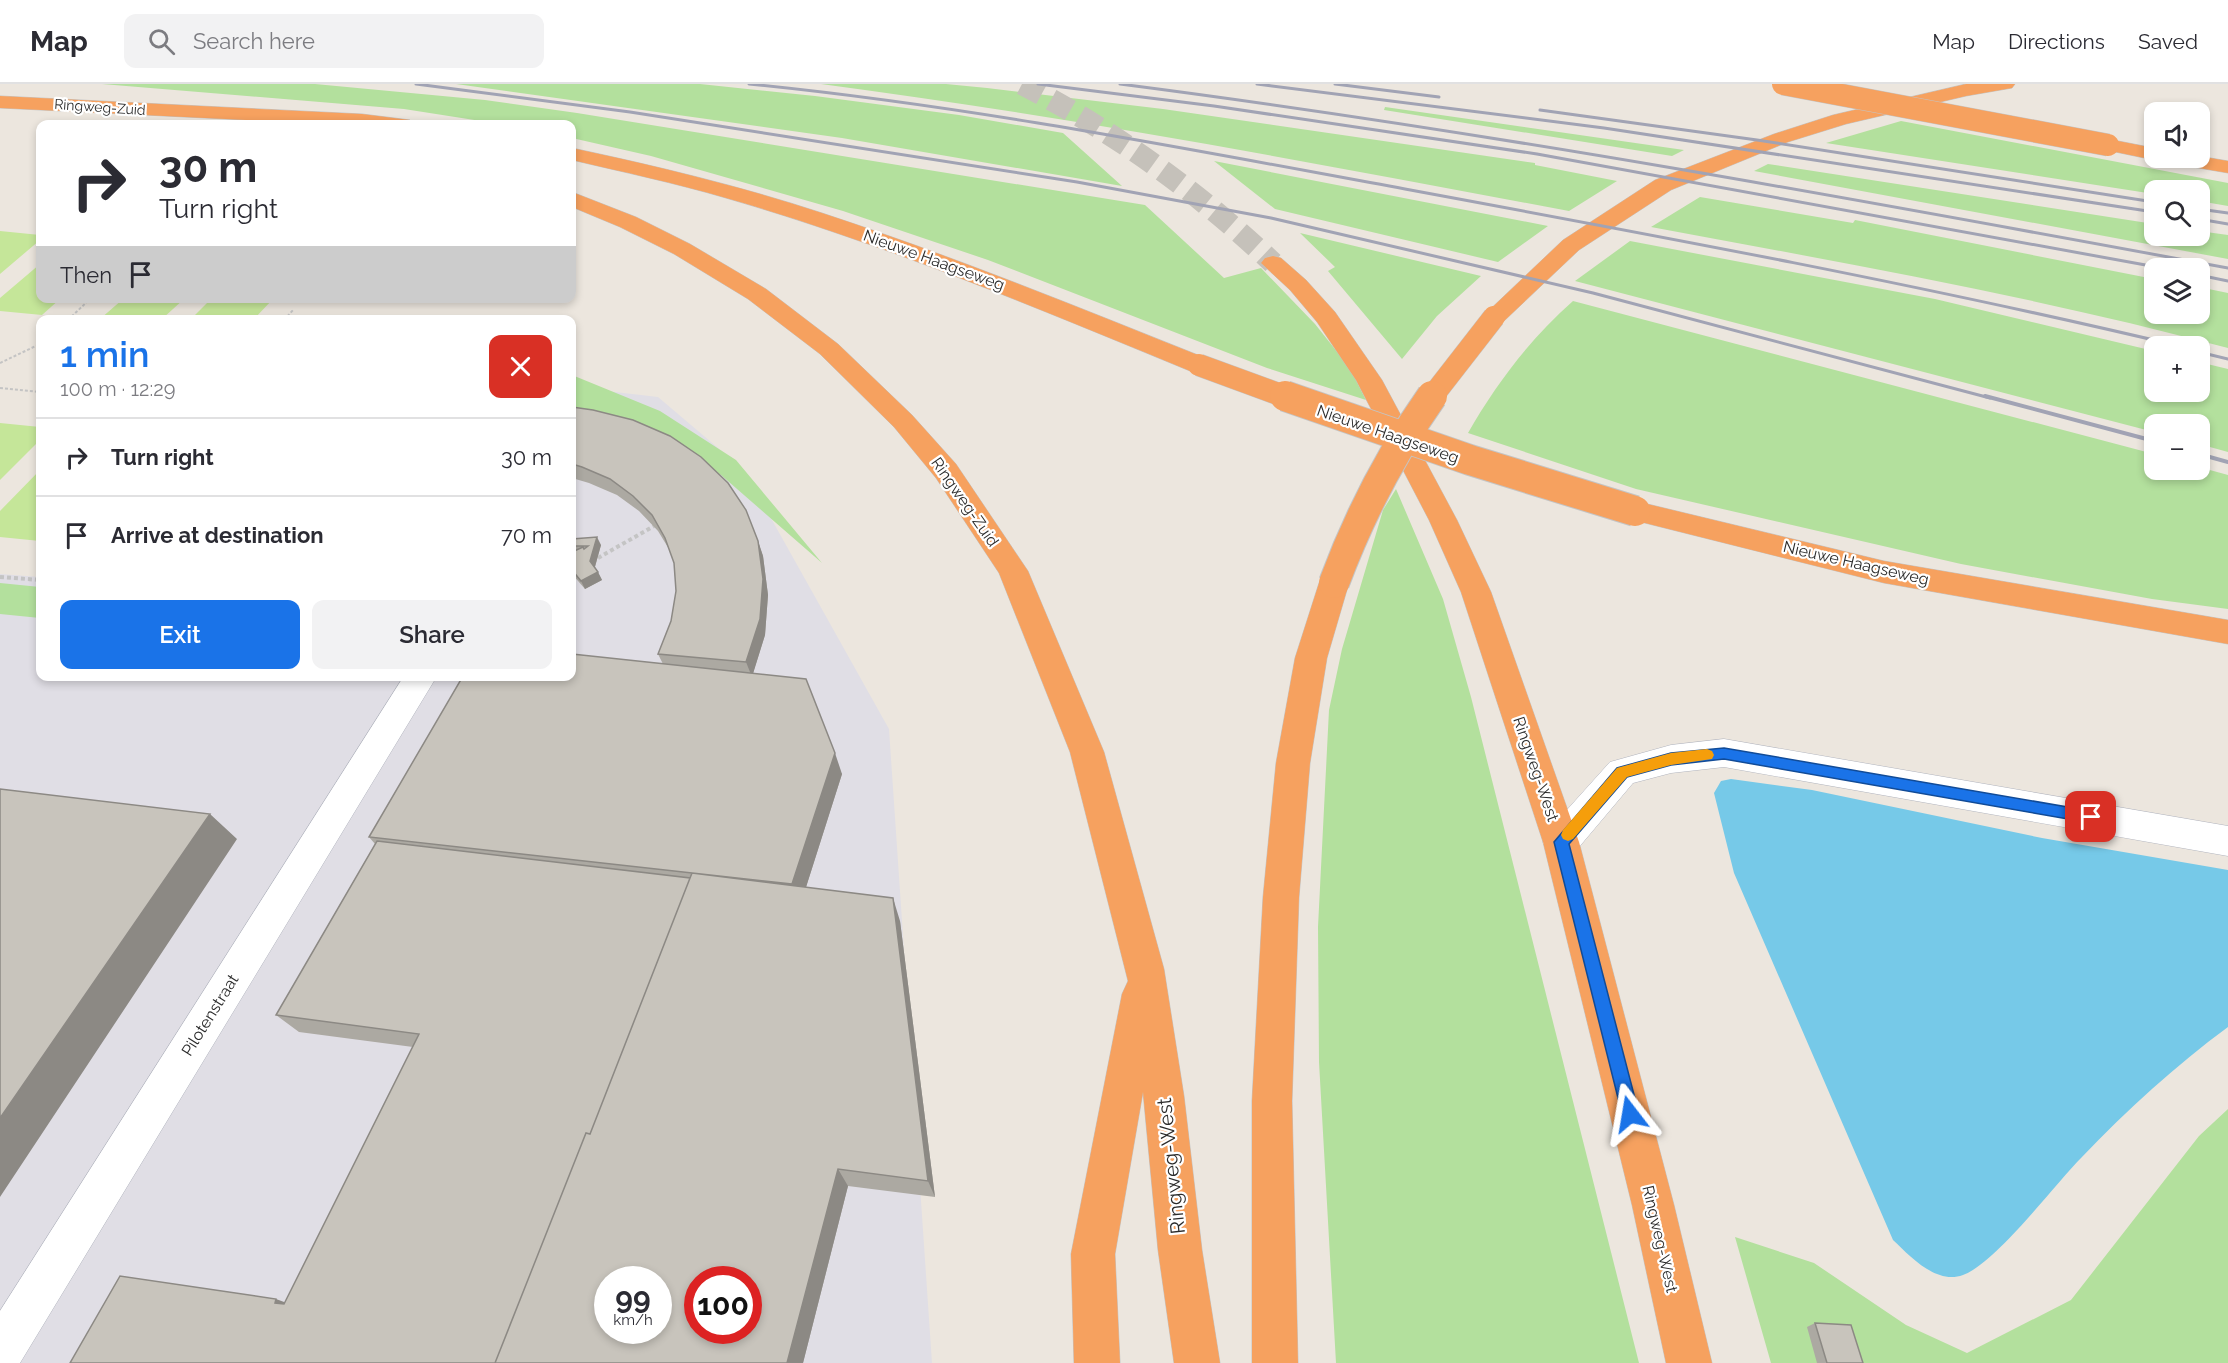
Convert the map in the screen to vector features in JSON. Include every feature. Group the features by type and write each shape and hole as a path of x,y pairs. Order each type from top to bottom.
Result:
{"highway":[{"path":"1783,84 2144,152"},
{"path":"1275,1363 1272,1101 1281,897 1293,763 1311,658 1350,537 1381,475 1436,387 1494,317 1571,245 1664,185 1781,138 1840,119 1966,90 2005,84"},
{"name":"Ringweg-Zuid","path":"0,102 133,108 209,120"},
{"path":"133,108 362,120"},
{"name":"Nieuwe Haagseweg","path":"576,155 655,172 749,197 896,244 1328,414 1456,457 1635,512 1884,572 2228,632"},
{"path":"2210,164 2228,167"},
{"name":"Ringweg-Zuid","path":"576,202 628,222 682,249 757,294 829,349 903,421 946,471 1013,571 1088,752 1145,969"},
{"name":"Ringweg-West","path":"1273,263 1298,285 1326,317 1369,380 1443,520 1476,592 1561,842 1653,1205 1689,1363"},
{"path":"1097,1363 1093,1254 1145,969"},
{"name":"Ringweg-West","path":"1145,969 1164,1096 1180,1250 1197,1363"}],"street":[{"name":"Pilotenstraat","path":"0,1353 418,681"},
{"path":"1561,842 1622,772 1671,759 1724,753 2228,840"}],"path":[{"path":"73,315 86,303"},
{"path":"289,315 294,309"},
{"path":"0,363 36,346"},
{"path":"0,388 36,392"},
{"path":"598,558 654,526"},
{"path":"0,576 36,580"}],"shaded area":[{"path":"576,387 658,397 744,470 889,729 932,1363 0,1363 0,574 36,577 36,681 576,681"}],"green space":[{"path":"102,84 315,84 485,100 1145,205 1224,278 1261,268 1315,324 1350,368 1366,400 1267,368 988,260 843,211 651,156 576,139 576,120 474,120 404,109"},
{"path":"456,84 700,84 959,115 1063,133 1122,186 842,138"},
{"path":"821,84 946,84 1163,109 1535,163 1535,165 1617,181 1569,211 1102,126"},
{"path":"1385,107 1684,150 1672,156 1384,110"},
{"path":"1901,121 2228,183 2228,206 2210,203 2210,180 2144,180 2144,192 1826,143"},
{"path":"1214,161 1548,226 1498,262 1275,209"},
{"path":"1768,164 2144,222 2144,243 1754,171"},
{"path":"1700,197 1853,223 1855,220 2144,277 2144,324 2210,324 2210,289 2228,293 2228,348 2210,343 2210,336 2181,336 2013,297 1651,227"},
{"path":"0,231 36,235 36,243 0,274"},
{"path":"1300,233 1481,276 1437,316 1402,359 1328,271 1335,267"},
{"path":"2210,233 2228,235 2228,259 2158,246 2210,246"},
{"path":"1630,241 1935,299 2144,349 2144,402 2210,402 2210,365 2228,369 2228,452 2210,447 2210,414 2144,414 2144,429 1575,281"},
{"path":"36,267 36,303 56,303 42,315 0,311 0,298"},
{"path":"1573,301 2144,451 2144,480 2210,480 2210,470 2228,475 2228,609 2152,599 1961,564 1636,489 1468,433 1490,397 1515,363"},
{"path":"118,303 180,303 166,315 105,315"},
{"path":"207,303 269,303 258,315 195,315"},
{"path":"576,377 660,411 736,460 822,563 721,475 649,433 576,417"},
{"path":"0,423 36,427 36,444 0,480"},
{"path":"36,474 36,541 0,537 0,511"},
{"path":"1396,489 1443,599 1471,697 1639,1363 1336,1363 1319,1062 1318,927 1329,710 1342,649 1383,510"},
{"path":"0,583 36,587 36,618 0,614"},
{"path":"2228,1109 2228,1363 1771,1363 1735,1237 1814,1263 1906,1325 1967,1353 2071,1300 2199,1136"}],"water":[{"path":"1731,779 1812,790 2042,838 2228,870 2228,1027 2170,1073 2116,1122 1992,1255 1963,1275 1953,1277 1933,1273 1893,1240 1734,873 1714,793 1721,781"}],"building":[{"path":"576,408 633,420 670,436 701,457 728,483 746,510 758,541 763,579 760,619 746,662 658,654 671,621 676,591 674,563 665,538 652,515 633,496 610,479 576,465"},
{"path":"597,537 590,561 598,572 581,581 576,575 576,550 588,546 576,546 576,539"},
{"path":"576,654 806,679 835,753 792,884 369,837 460,681 576,681"},
{"path":"0,789 210,814 0,1118"},
{"path":"377,841 690,878 590,1134 586,1133 495,1363 70,1363 120,1276 276,1299 275,1303 284,1304 419,1034 276,1015"},
{"path":"692,873 893,898 928,1181 838,1169 787,1363 495,1363 586,1133 590,1134"},
{"path":"1815,1323 1851,1325 1863,1363 1827,1363"}],"tunnel":[{"path":"1022,84 1090,122 1154,164 1215,211 1273,263"}],"railway":[{"path":"416,84 630,112 1077,182 1271,218 1593,293 1990,398"},
{"path":"749,84 996,116 1242,159 1793,263 1986,302 2144,338"},
{"path":"1038,84 1214,106 1537,154 2144,265"},
{"path":"1120,84 1398,123 1676,168 2228,268"},
{"path":"1257,84 1604,128 2144,210"},
{"path":"1335,84 1439,97"},
{"path":"1540,110 1757,140 2144,200"},
{"path":"2210,211 2228,213"},
{"path":"2210,221 2228,224"},
{"path":"2210,277 2228,281"},
{"path":"2210,355 2228,359"},
{"path":"1985,396 2144,438"},
{"path":"2210,457 2228,462"}],"slow traffic":[{"path":"1568,835 1622,772 1671,759 1707,755"}],"route":[{"path":"1630,1114 1561,842 1622,772 1671,759 1724,753 2091,817"}]}
